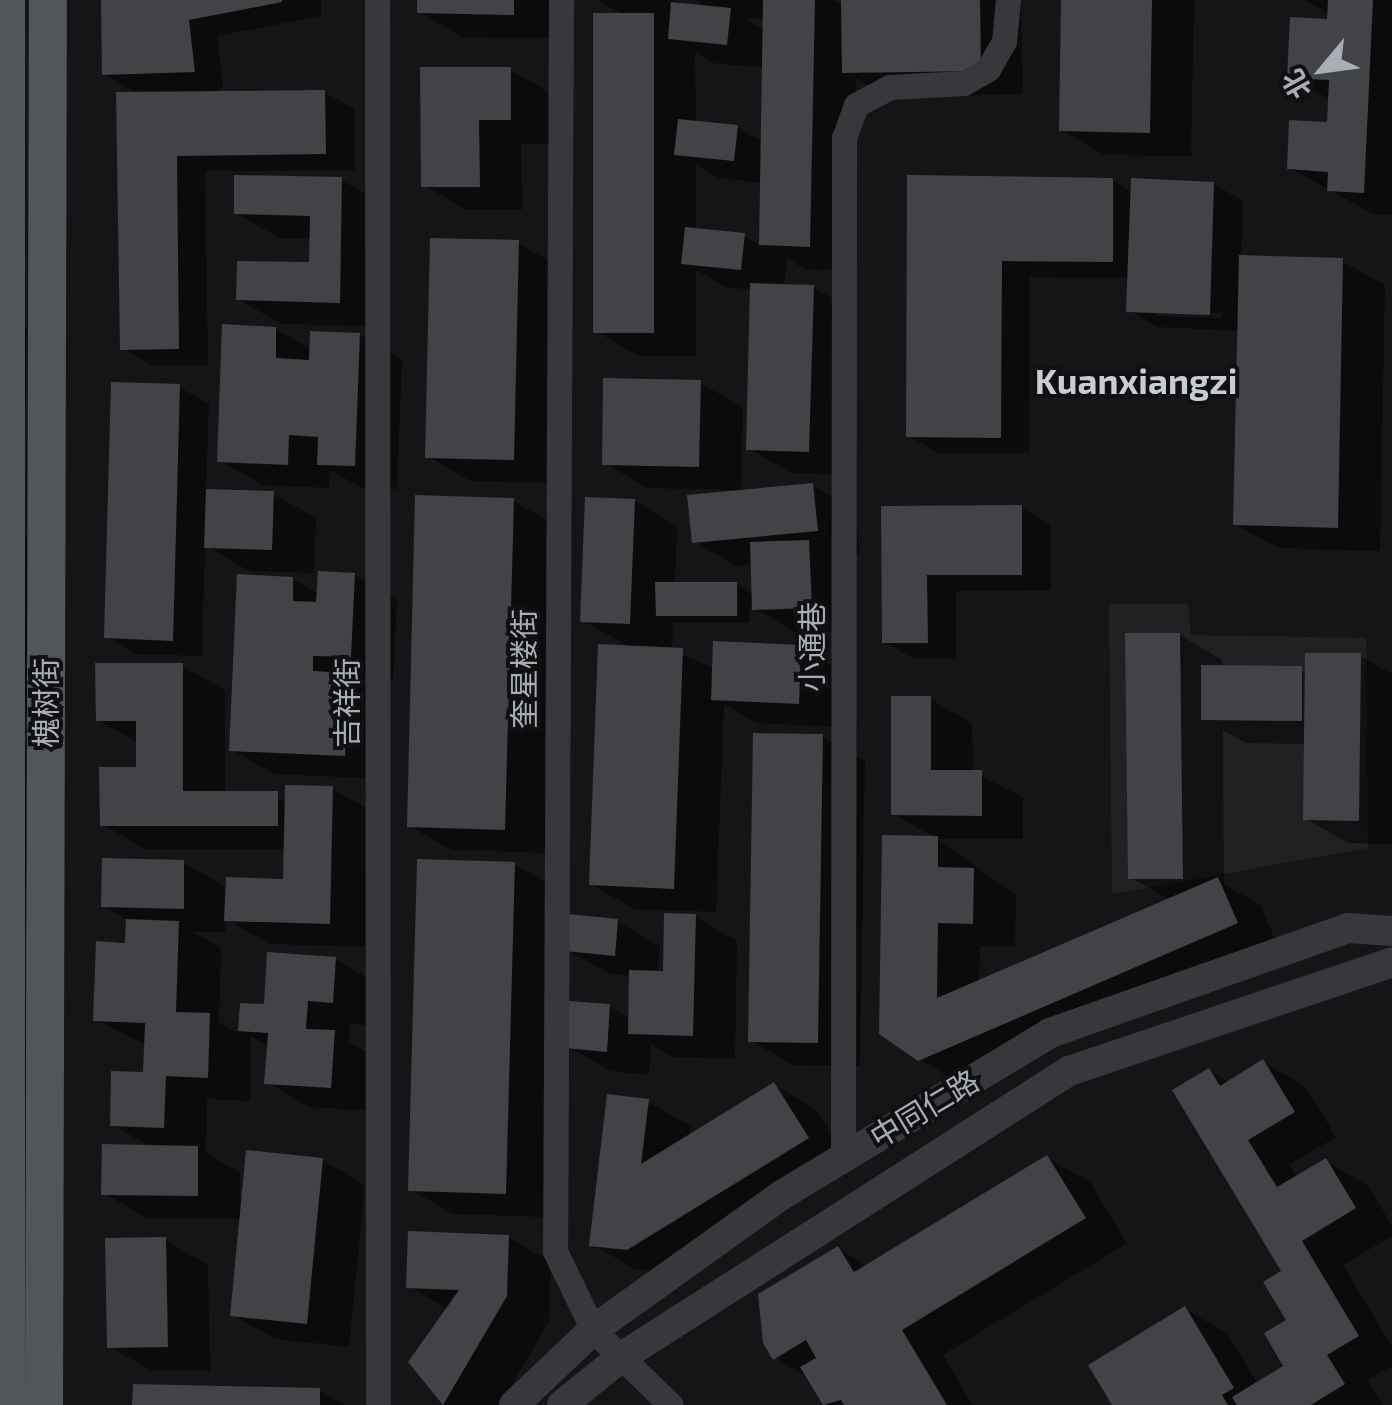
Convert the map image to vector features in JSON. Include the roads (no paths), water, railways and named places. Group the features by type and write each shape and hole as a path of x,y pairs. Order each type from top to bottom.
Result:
{"main road":[{"name":"槐树街","path":"6,0 6,1405"},
{"name":"槐树街","path":"44,1405 48,0"}],"street":[{"name":"吉祥街","path":"377,0 378,1405"},
{"name":"奎星楼街","path":"560,0 552,1214 565,1280 593,1330 672,1405"},
{"name":"小通巷","path":"843,1156 844,138 856,106 890,87 964,83 988,69 1004,42 1008,0"},
{"name":"中同仁路","path":"514,1405 593,1330 843,1156 1050,1033 1348,928 1392,930"},
{"path":"562,1405 620,1358 1069,1071 1392,962"}],"district":[{"name":"Kuanxiangzi","path":"1136,380"}]}
